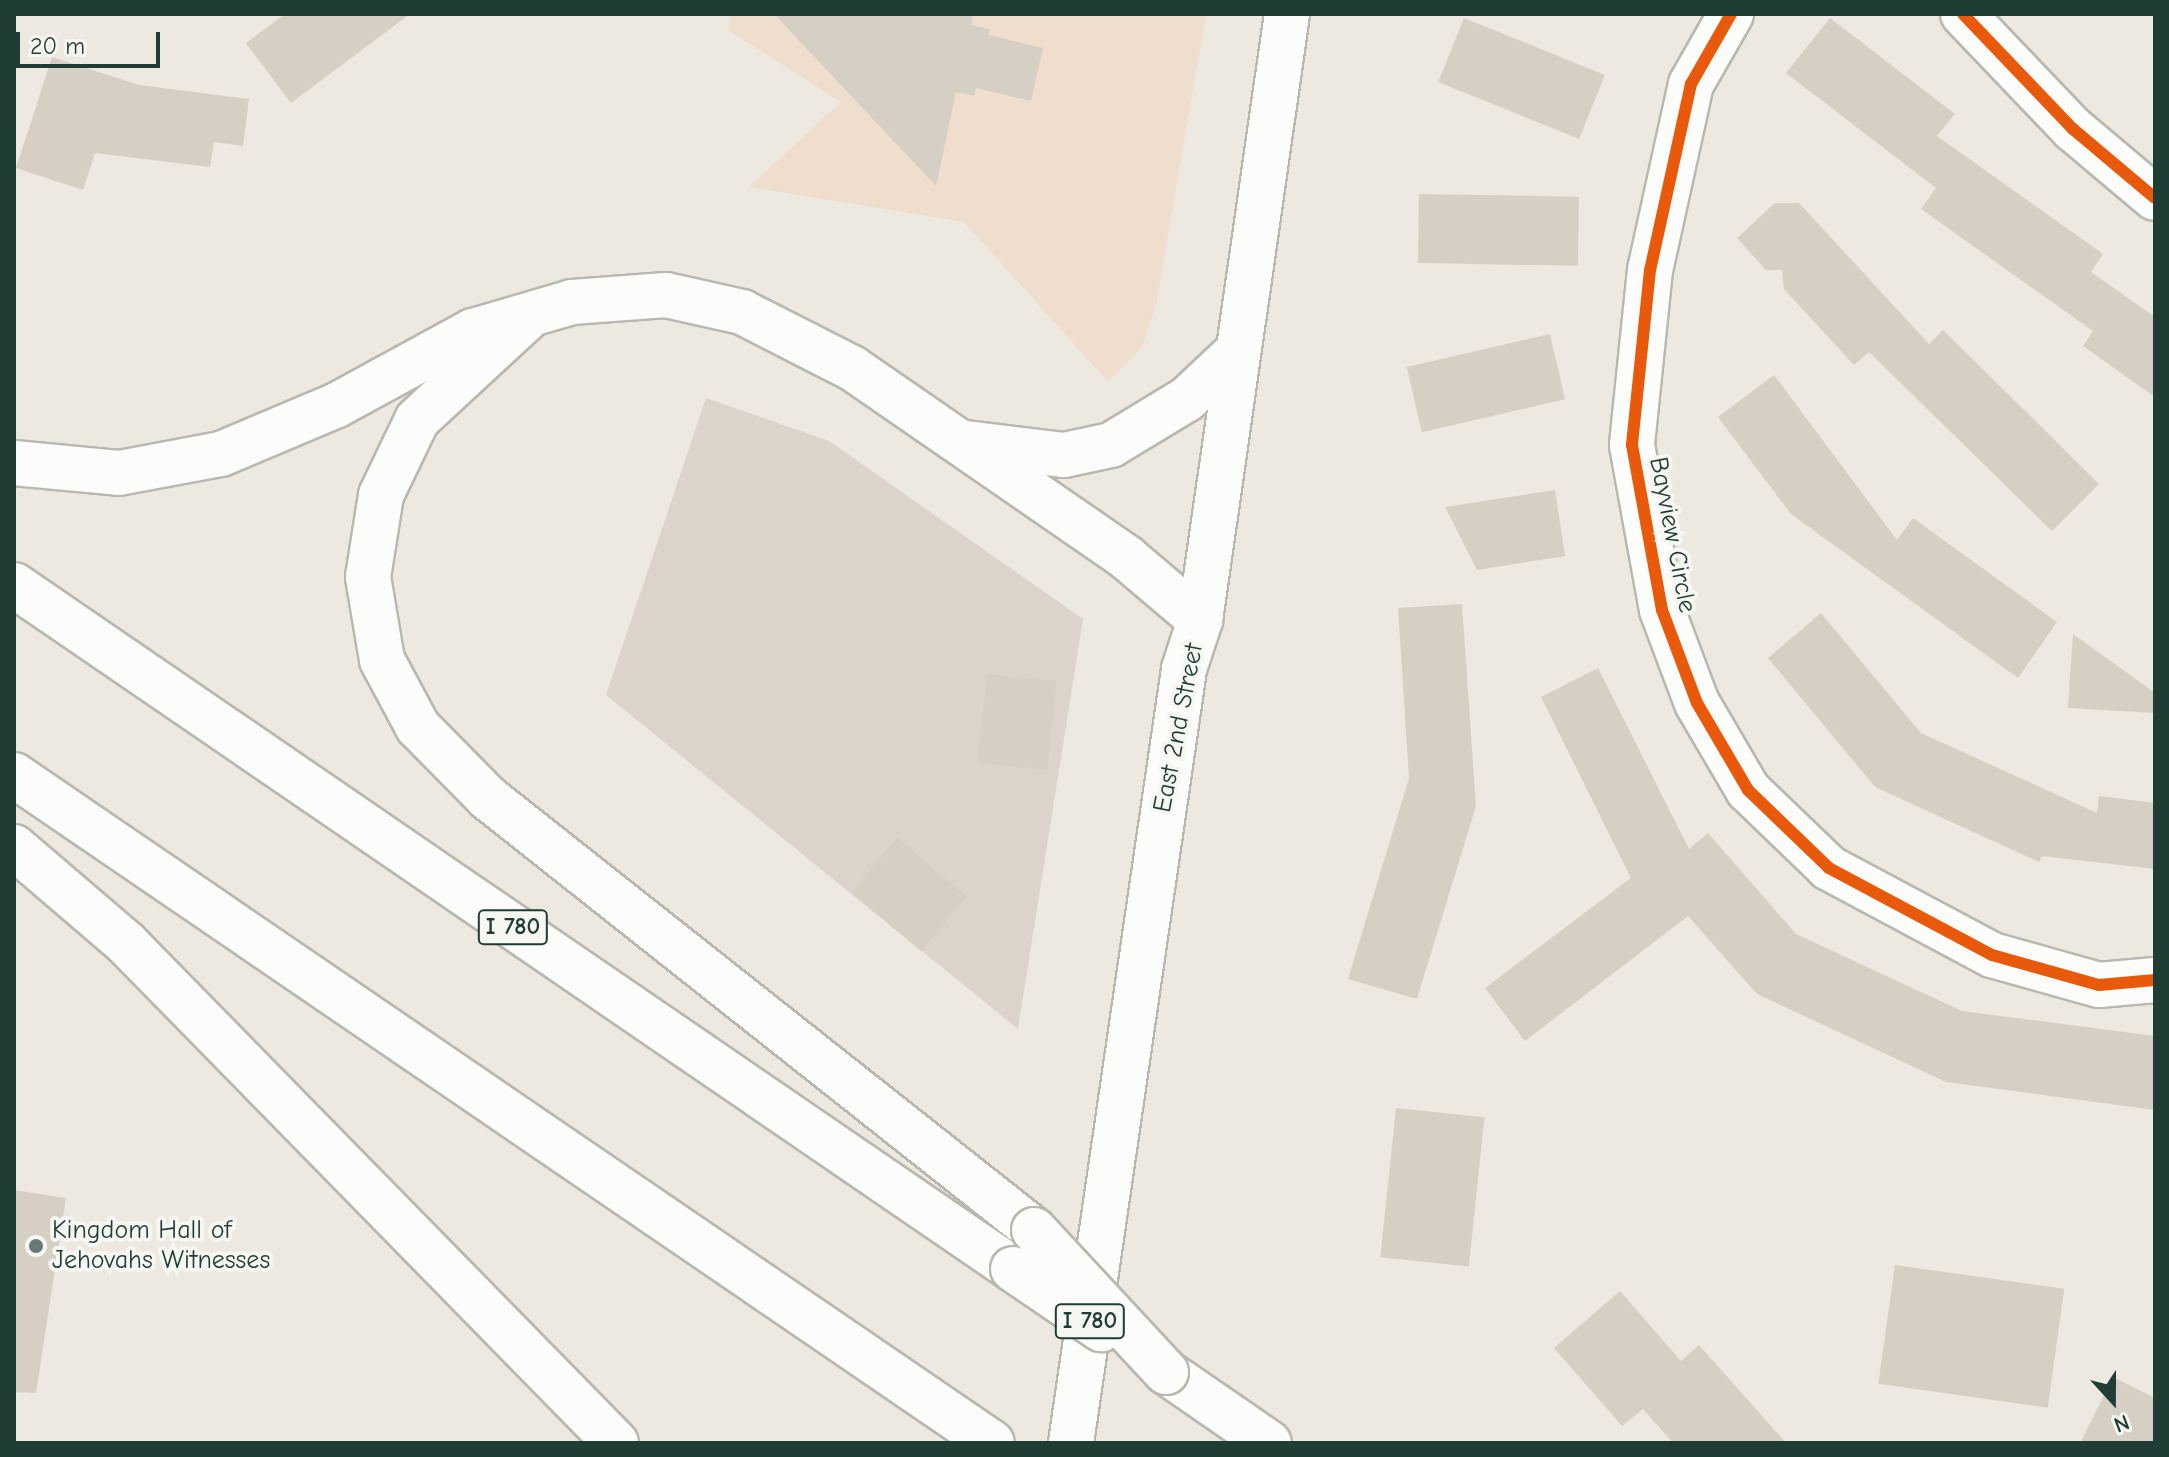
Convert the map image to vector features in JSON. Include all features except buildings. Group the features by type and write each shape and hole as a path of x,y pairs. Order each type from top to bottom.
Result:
{"main road":[{"name":"East 2nd Street","path":"1071,1443 1184,669 1200,620 1235,354 1287,14"},
{"name":"Bayview Circle","path":"1731,14 1691,84 1650,270 1632,445 1662,610 1697,703 1748,790 1829,868 1992,955 2099,985 2155,980"},
{"path":"1963,14 2073,129 2155,198"},
{"path":"14,463 119,473 221,454 337,405 473,331 527,318 572,302 619,295 666,295 742,312 852,368 1127,558 1200,620"},
{"path":"527,318 417,420 381,495 371,591 382,660 418,727 488,798 1034,1230 1166,1372"},
{"path":"959,442 1064,455 1111,445 1187,399 1235,354"},
{"name":"I 780","path":"14,585 1269,1443"},
{"path":"14,775 987,1439"},
{"path":"14,847 126,943 616,1443"}],"shaded area":[{"path":"731,14 1206,14 1156,305 1142,347 1108,382 964,222 749,187 841,102 728,30"},
{"path":"706,398 829,441 1083,619 1018,1029 606,695"}],"cycle path":[{"path":"1731,14 1691,84 1650,270 1632,445 1662,610 1697,703 1748,790 1829,868 1992,955 2099,985 2155,980"},
{"path":"1963,14 2073,129 2155,198"}],"place":[{"name":"Kingdom Hall of Jehovahs Witnesses","path":"36,1246"}]}
